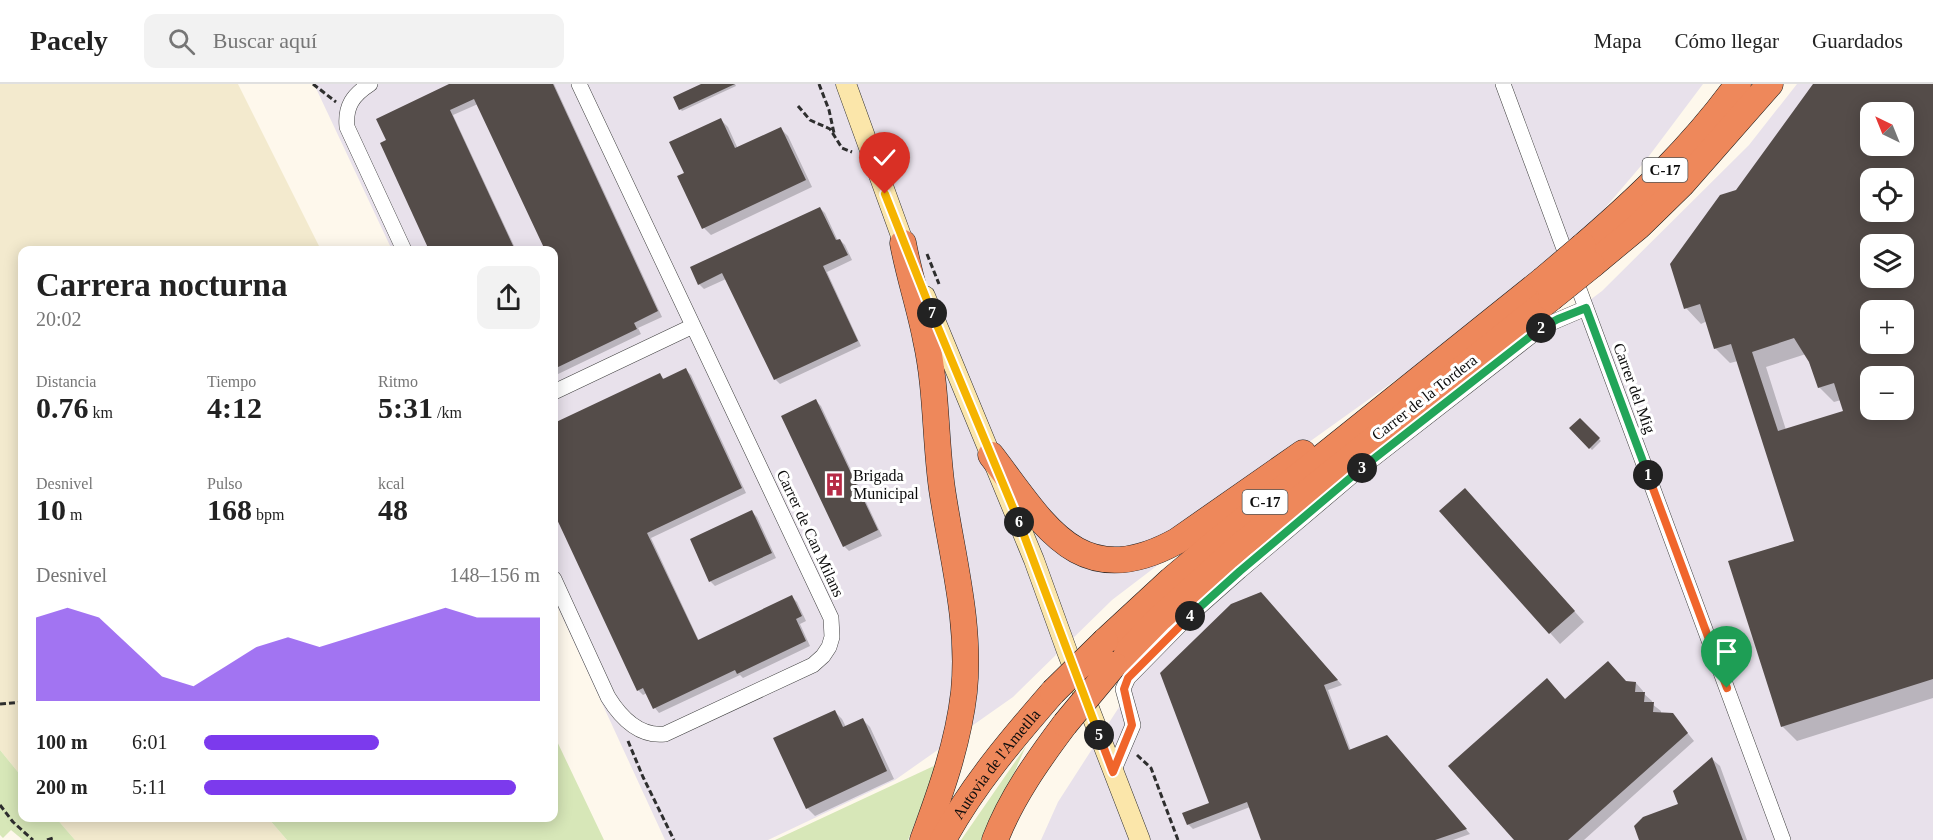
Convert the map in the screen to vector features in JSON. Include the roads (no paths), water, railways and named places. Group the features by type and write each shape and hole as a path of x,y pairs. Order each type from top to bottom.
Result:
{"highway":[{"path":"1699,133 1728,84"},
{"name":"C-17","path":"1587,256 1699,133 1738,84"},
{"name":"C-17","path":"1431,370 1547,289 1587,256 1662,205 1739,120 1765,84"},
{"path":"1739,120 1770,84"},
{"path":"903,243 927,342 942,488 961,602 966,661 963,699 955,745 923,840"},
{"name":"Autovia de l'Ametlla","path":"995,840 1030,774 1065,724 1114,665 1160,618 1240,546 1547,289"},
{"path":"991,455 1036,513 1065,545 1096,558 1127,559 1144,556 1177,541 1273,472 1431,370"},
{"name":"Autovia de l'Ametlla","path":"943,840 976,788 1025,725 1105,641 1215,543 1431,370"}],"main road":[{"path":"846,84 903,243 1034,560 1140,840"}],"street":[{"path":"370,84 355,95 350,102 347,111 347,127 402,246"},
{"name":"Carrer de Can Milans","path":"558,588 608,697 633,726 654,735 666,734 801,672 823,656 832,638 831,618 579,84"},
{"name":"Carrer del Mig","path":"1503,84 1783,840"},
{"name":"Carrer de la Tordera","path":"1113,772 1132,725 1124,689 1128,678 1187,618 1358,471 1544,326 1586,308"},
{"path":"558,390 693,326"}],"place":[{"name":"Brigada Municipal","path":"835,484"}]}
